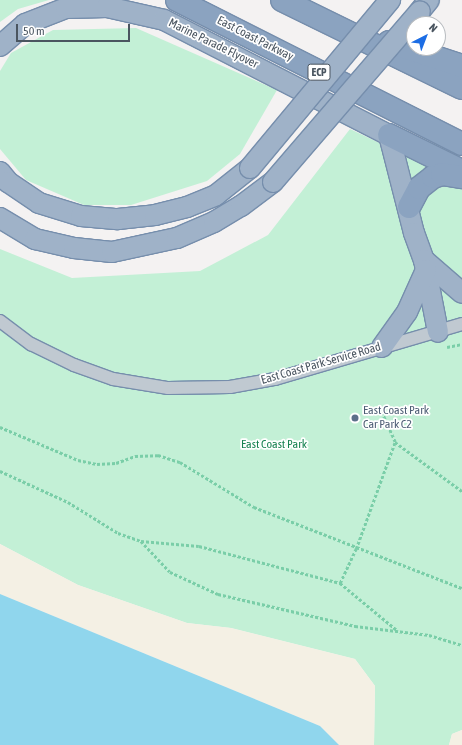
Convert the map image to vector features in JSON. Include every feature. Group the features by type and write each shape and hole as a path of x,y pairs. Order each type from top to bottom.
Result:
{"highway":[{"name":"East Coast Parkway","path":"177,0 462,144"},
{"path":"282,0 462,88"},
{"path":"0,172 8,182 39,203 81,216 118,219 155,215 187,207 216,195 250,168 390,0"},
{"path":"0,218 35,239 74,248 112,252 177,238 195,230 241,206 274,182 424,6"},
{"name":"Marine Parade Flyover","path":"0,46 25,24 66,8 106,7 164,20 389,135"},
{"path":"339,29 408,47 462,66"},
{"path":"389,135 462,171"},
{"path":"389,135 409,207 414,233 425,265 438,332"},
{"path":"409,207 419,188 434,178 442,174 462,177"},
{"path":"425,265 462,293"},
{"path":"382,347 407,312 425,265"}],"street":[{"name":"East Coast Park Service Road","path":"0,322 31,344 74,364 113,379 168,388 230,387 275,379 462,324"}],"path":[{"path":"380,409 396,442 462,491"},
{"path":"0,427 78,460 97,464 116,463 135,456 150,456 180,462 254,507 462,588"},
{"path":"340,583 356,548 396,442"},
{"path":"0,471 68,502 118,533 141,541 199,546 340,583 398,631"},
{"path":"141,541 170,572 218,594 355,626 429,635 462,645"}],"green space":[{"path":"0,0 49,0 18,9 0,22"},
{"path":"136,28 277,90 240,154 207,181 131,205 84,205 26,180 0,149 0,71 11,53 53,30"},
{"name":"East Coast Park","path":"350,129 462,182 462,730 452,734 449,745 374,745 375,686 355,659 231,628 187,623 78,585 0,544 0,249 72,278 200,271 268,235"}],"sand":[{"path":"0,544 78,585 187,623 231,628 355,659 375,686 374,745 339,745 320,726 0,594"},
{"path":"462,730 462,745 449,745 452,734"}],"water":[{"path":"0,594 320,726 339,745 0,745"}],"place":[{"name":"East Coast Park Car Park C2","path":"355,418"}]}
